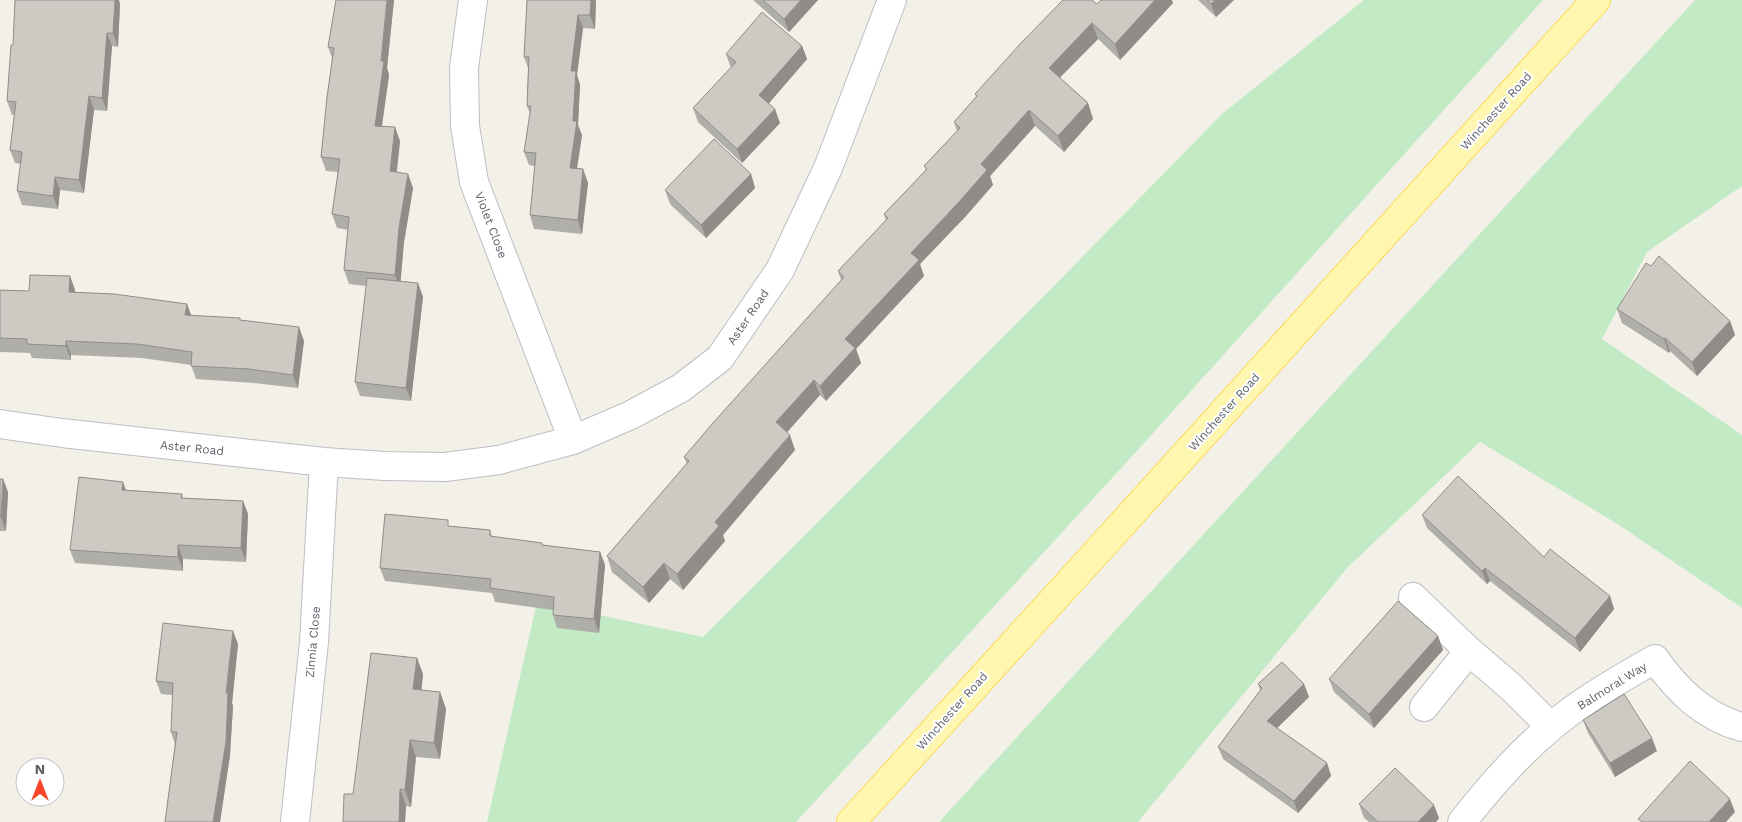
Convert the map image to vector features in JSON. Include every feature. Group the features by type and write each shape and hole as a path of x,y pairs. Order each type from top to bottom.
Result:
{"main road":[{"name":"Winchester Road","path":"850,822 1106,543 1596,0"}],"street":[{"name":"Violet Close","path":"473,0 464,68 465,126 474,182 573,440"},
{"name":"Aster Road","path":"0,424 62,434 324,462 445,467 499,460 573,440 631,415 681,388 720,358 780,270 828,168 892,0"},
{"name":"Zinnia Close","path":"295,822 314,642 324,462"},
{"path":"1413,597 1469,651 1511,687 1551,727"},
{"path":"1424,707 1469,651"},
{"name":"Balmoral Way","path":"1462,822 1510,765 1551,727 1585,700 1655,659 1686,696 1705,711 1720,720 1742,727"}],"green space":[{"path":"1364,0 1543,0 1135,453 796,822 487,822 537,602 703,637 1046,294 1222,114"},
{"path":"1695,0 1742,0 1742,186 1647,252 1602,339 1742,435 1742,608 1616,523 1480,442 1347,568 1138,822 939,822"}],"building":[{"path":"15,0 115,0 113,33 107,33 102,98 89,96 79,180 55,177 53,196 17,191 22,152 10,150 16,102 7,101 11,45 13,45"},
{"path":"336,0 387,0 381,61 384,61 375,126 395,127 390,171 408,174 399,228 395,275 344,270 349,217 332,214 340,159 321,157 334,48 328,47"},
{"path":"527,0 591,0 590,15 578,15 571,71 576,71 573,121 577,121 570,168 583,169 578,220 530,215 536,153 524,152 531,106 527,106 529,57 524,57"},
{"path":"763,0 801,0 784,19"},
{"path":"1063,0 1092,0 1097,4 1101,0 1155,0 1115,44 1092,23 1049,68 1088,103 1058,136 1029,110 981,164 987,170 911,253 919,260 845,339 855,348 820,386 814,380 776,422 790,435 715,522 719,526 677,574 664,563 643,587 607,556 689,461 684,457 712,424 844,277 838,271 888,218 884,214 927,169 924,166 960,128 954,122 977,96 975,94"},
{"path":"1207,0 1215,0 1211,4"},
{"path":"762,12 802,46 759,95 775,109 737,149 693,108 736,62 726,54"},
{"path":"714,139 751,174 701,225 665,190"},
{"path":"1659,256 1730,321 1692,362 1665,338 1617,309 1646,263 1651,266"},
{"path":"30,275 70,276 69,292 114,294 187,304 185,315 240,318 240,320 299,327 293,375 249,369 191,366 192,352 137,344 66,341 66,346 27,344 27,339 0,338 0,290 29,291"},
{"path":"367,278 418,283 406,388 355,382"},
{"path":"1458,476 1544,557 1550,549 1610,596 1575,638 1485,568 1482,571 1422,515"},
{"path":"79,477 123,482 122,490 182,494 181,498 243,501 241,548 178,545 178,557 70,550"},
{"path":"0,479 3,479 1,517 0,517"},
{"path":"385,514 448,520 448,526 490,530 490,536 600,552 594,619 553,615 554,597 490,588 491,579 380,568"},
{"path":"1398,601 1438,636 1369,714 1329,679"},
{"path":"163,623 233,631 226,693 228,693 226,742 213,822 165,822 177,732 171,732 173,683 156,681"},
{"path":"371,653 417,658 413,689 440,692 434,743 410,740 405,790 400,789 399,822 343,822 344,794 353,794"},
{"path":"1282,662 1304,684 1267,721 1327,763 1294,801 1218,747 1262,688 1258,684"},
{"path":"1624,694 1652,738 1610,763 1583,720"},
{"path":"1690,761 1730,799 1709,822 1642,822 1638,819"},
{"path":"1395,768 1434,805 1418,822 1378,822 1359,804"}]}
